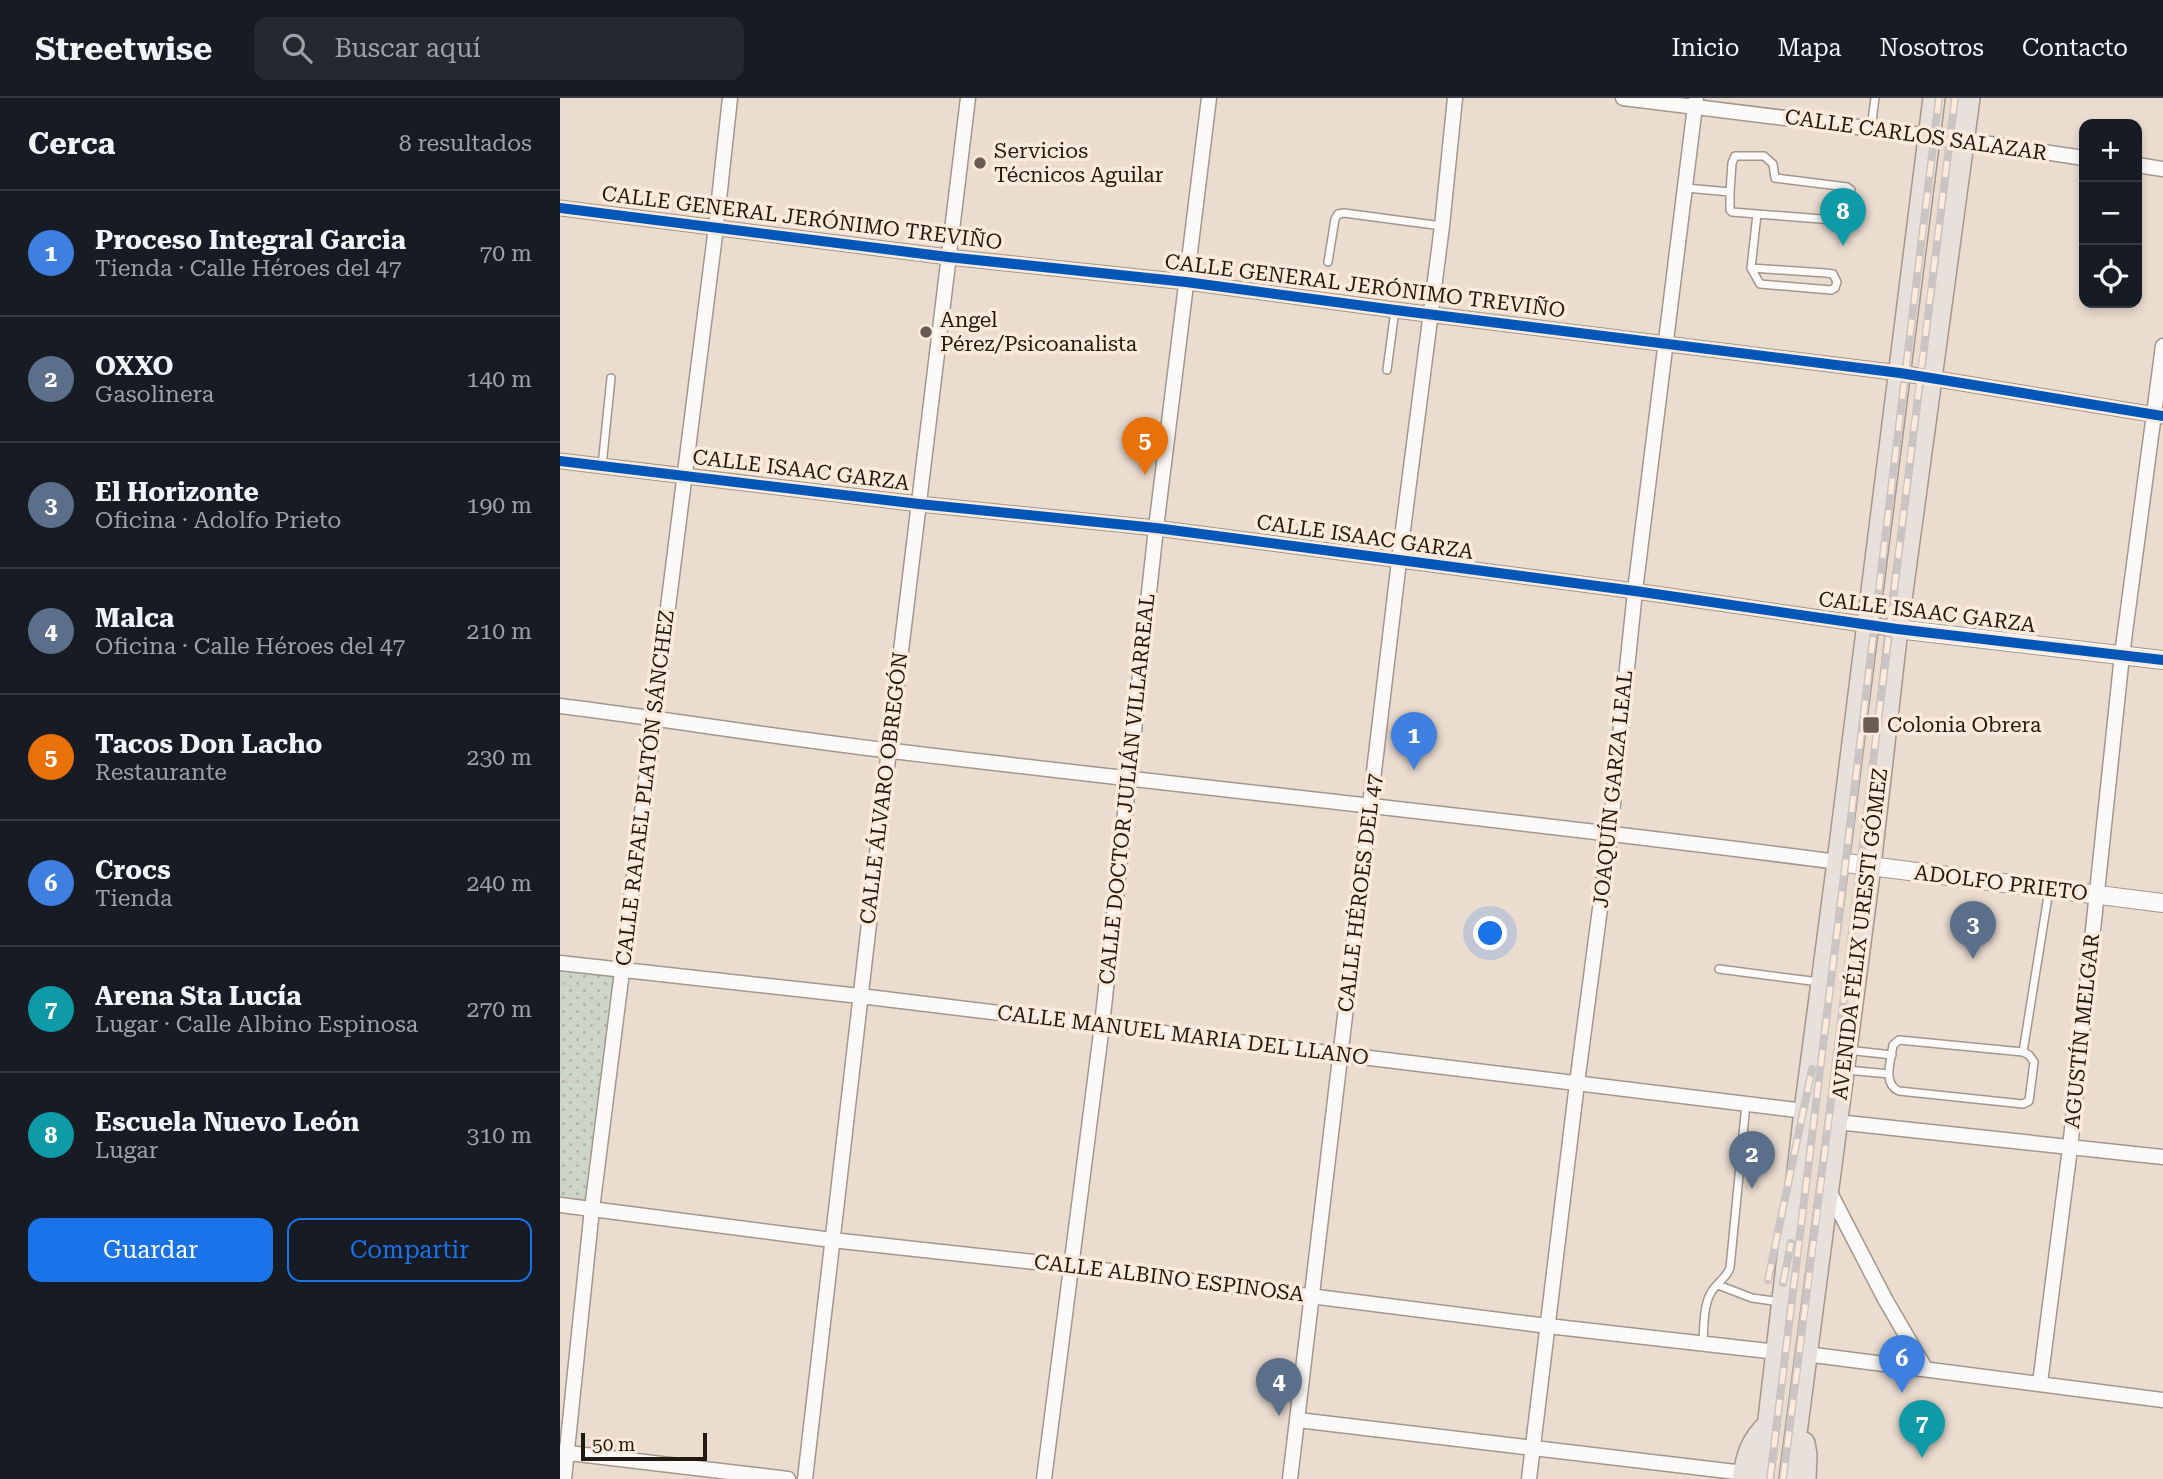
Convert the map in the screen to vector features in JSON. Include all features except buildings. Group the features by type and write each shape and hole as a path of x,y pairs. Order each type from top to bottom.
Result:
{"main road":[{"name":"AVENIDA FÉLIX URESTI GÓMEZ","path":"1750,1477 1746,1458 1752,1442 1769,1424 1805,1111 1934,98"},
{"name":"AVENIDA FÉLIX URESTI GÓMEZ","path":"1790,1479 1870,866 1897,629 1969,98"},
{"path":"1797,1425 1806,1455 1805,1479"}],"street":[{"name":"CALLE RAFAEL PLATÓN SÁNCHEZ","path":"564,1479 563,1453 592,1209 730,98"},
{"name":"CALLE ÁLVARO OBREGÓN","path":"805,1479 888,750 968,98"},
{"name":"CALLE DOCTOR JULIÁN VILLARREAL","path":"1044,1479 1102,1025 1127,779 1209,98"},
{"name":"CALLE HÉROES DEL 47","path":"1290,1479 1369,807 1442,226 1455,98"},
{"name":"CALLE CARLOS SALAZAR","path":"1629,98 1696,103 2079,157"},
{"name":"JOAQUÍN GARZA LEAL","path":"1529,1479 1577,1083 1611,833 1634,591 1696,103"},
{"path":"2142,166 2163,169"},
{"name":"CALLE GENERAL JERÓNIMO TREVIÑO","path":"560,208 948,257 1186,282 1931,377 2158,415"},
{"name":"AGUSTÍN MELGAR","path":"2040,1383 2070,1149 2122,655 2158,415 2163,346"},
{"name":"CALLE ISAAC GARZA","path":"560,461 919,504 1156,528 1634,591 1897,629 2163,660"},
{"path":"560,706 888,750 1611,833 1838,862"},
{"name":"ADOLFO PRIETO","path":"1838,862 2163,903"},
{"name":"CALLE MANUEL MARIA DEL LLANO","path":"560,963 860,996 1805,1111"},
{"path":"1837,1122 2163,1157"},
{"path":"1828,1189 1879,1289 1925,1368"},
{"name":"CALLE ALBINO ESPINOSA","path":"560,1205 832,1240 1071,1266 1777,1352"},
{"path":"1806,1354 2163,1400"},
{"path":"1298,1420 1750,1477"},
{"path":"563,1453 788,1479"}],"lane":[{"path":"1871,128 1875,98"},
{"path":"1735,156 1764,156 1773,164 1775,178 1780,180 1847,187 1851,190 1850,218 1847,221 1732,212 1730,192 1735,156"},
{"path":"1686,188 1730,192"},
{"path":"1328,262 1335,219 1338,214 1344,212 1442,226"},
{"path":"1751,268 1833,274 1837,282 1831,290 1765,286 1758,281 1751,268 1757,214"},
{"path":"1387,370 1395,310"},
{"path":"602,466 611,378"},
{"path":"2023,1052 2049,887"},
{"path":"1719,968 1822,982"},
{"path":"1902,1040 2023,1052 2032,1058 2035,1068 2029,1101 2022,1104 1899,1091 1890,1086 1893,1045 1902,1040"},
{"path":"1844,1060 1892,1055"},
{"path":"1844,1060 1889,1074"},
{"path":"1703,1344 1708,1300 1730,1268 1746,1104"},
{"path":"1718,1285 1752,1298 1783,1303"}],"path":[{"path":"560,984 584,986 596,1002 576,1174 560,1186"},
{"path":"560,1072 567,1081 608,1085"},
{"path":"560,1088 567,1081"}],"shaded area":[{"path":"560,963 623,970 592,1209 560,1205"}],"railway":[{"path":"1770,1479 1939,98"},
{"path":"1783,1479 1955,98"},
{"path":"1768,1280 1812,1069"},
{"path":"1783,1283 1791,1243"}],"cycle path":[{"path":"560,208 948,257 1186,282 1900,373 2163,416"},
{"path":"560,461 919,504 1156,528 1635,591 1897,629 2163,660"}],"place":[{"name":"Servicios Técnicos Aguilar","path":"980,163"},
{"name":"Escuela Nuevo León","path":"1843,246"},
{"name":"Angel Pérez/Psicoanalista","path":"926,332"},
{"name":"Tacos Don Lacho","path":"1145,475"},
{"name":"Colonia Obrera","path":"1871,725"},
{"name":"Proceso Integral Garcia","path":"1414,770"},
{"name":"El Horizonte","path":"1973,959"},
{"name":"OXXO","path":"1752,1189"},
{"name":"Crocs","path":"1902,1393"},
{"name":"Malca","path":"1279,1416"},
{"name":"Arena Sta Lucía","path":"1922,1458"}]}
